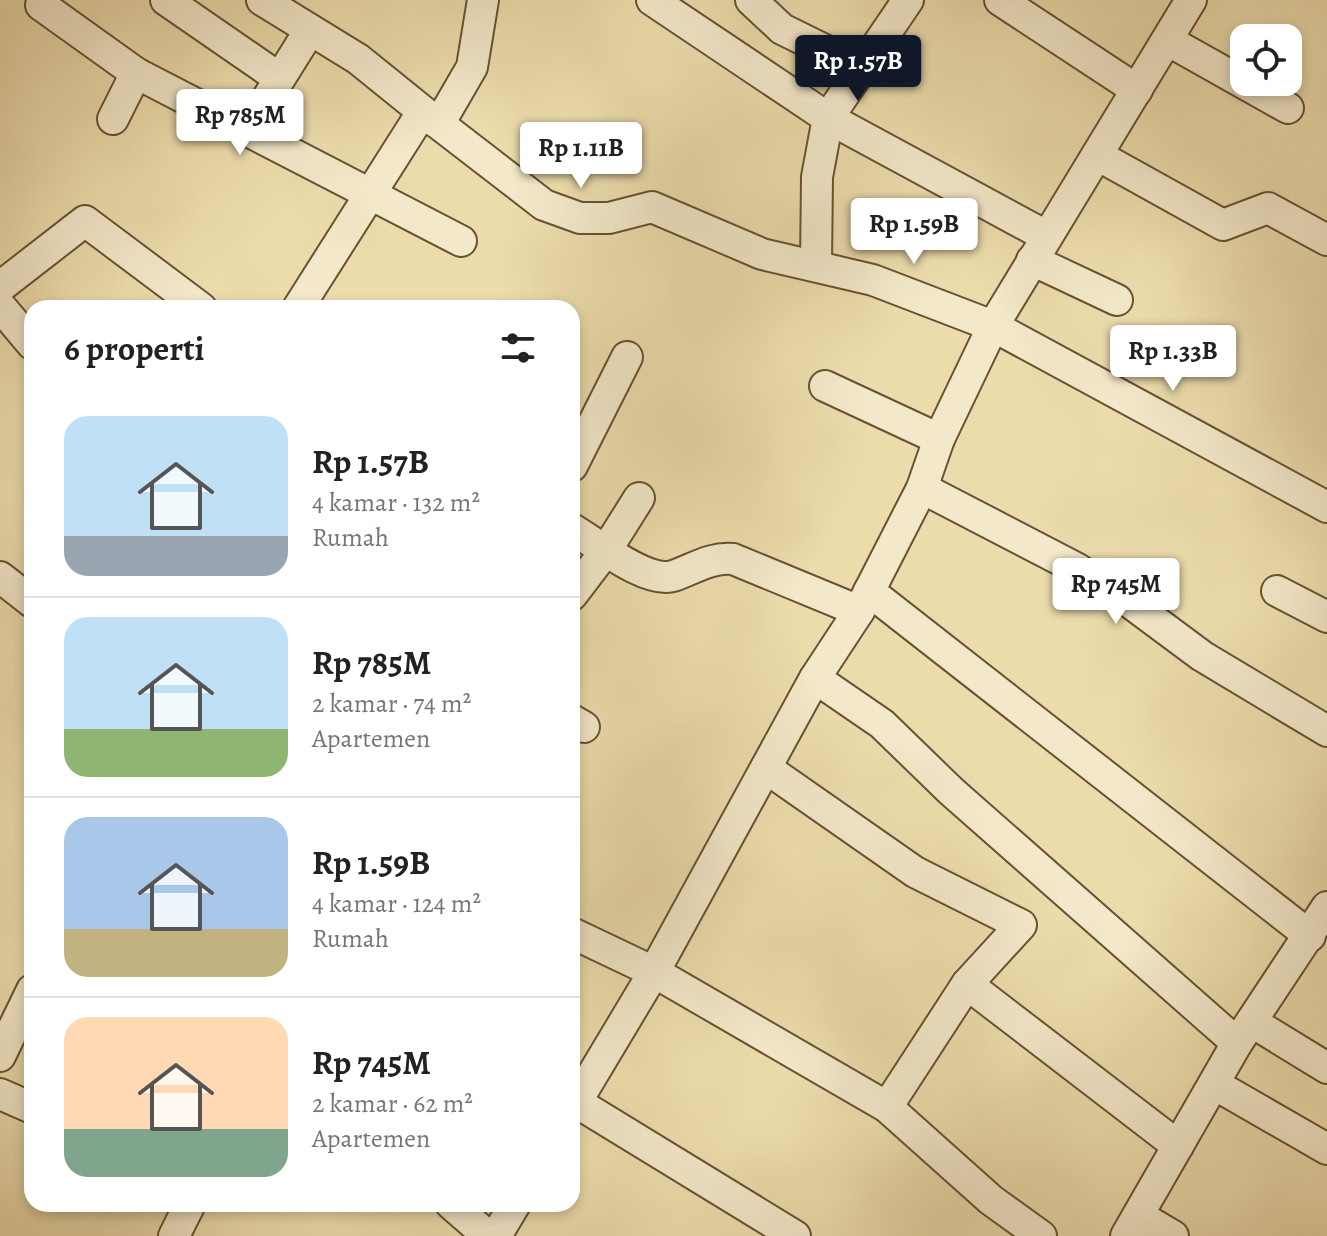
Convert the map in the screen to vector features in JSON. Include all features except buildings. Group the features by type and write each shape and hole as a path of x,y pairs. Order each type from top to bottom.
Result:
{"street":[{"path":"44,0 41,5 136,73 461,241"},
{"path":"166,0 279,78"},
{"path":"262,0 358,59 430,119 544,205 580,218 609,218 652,207 762,254 873,280 993,326 1327,507"},
{"path":"303,300 369,193 472,67 483,0"},
{"path":"652,0 828,118 1039,248 1117,300"},
{"path":"751,0 782,29 861,68"},
{"path":"816,265 817,177 828,118 908,0"},
{"path":"1000,0 1137,90"},
{"path":"580,1096 654,972 815,678 864,601 922,488 939,439 993,326 1191,0"},
{"path":"247,131 310,30"},
{"path":"1167,40 1288,108"},
{"path":"113,119 136,73"},
{"path":"1097,155 1223,225 1268,208 1327,240"},
{"path":"0,287 85,221 182,300"},
{"path":"0,306 24,334"},
{"path":"580,450 627,357"},
{"path":"825,386 939,439"},
{"path":"922,488 1076,568 1128,601 1202,656 1327,731"},
{"path":"580,584 639,498"},
{"path":"580,534 644,573 661,578 713,559 733,559 864,601 1310,936"},
{"path":"0,577 24,596"},
{"path":"1277,591 1327,617"},
{"path":"815,678 882,724 951,791 1245,1032 1327,1068"},
{"path":"766,768 915,872 1021,925 967,984 887,1107"},
{"path":"1173,1236 1132,1226 1245,1032 1327,907"},
{"path":"580,937 654,972 887,1107 991,1200 1041,1236"},
{"path":"967,984 1178,1146"},
{"path":"0,1056 24,1006"},
{"path":"1214,1084 1327,1149"},
{"path":"0,1094 24,1104"},
{"path":"580,1110 795,1236"},
{"path":"174,1236 186,1212"},
{"path":"460,1212 488,1236"},
{"path":"496,1236 510,1212"}]}
